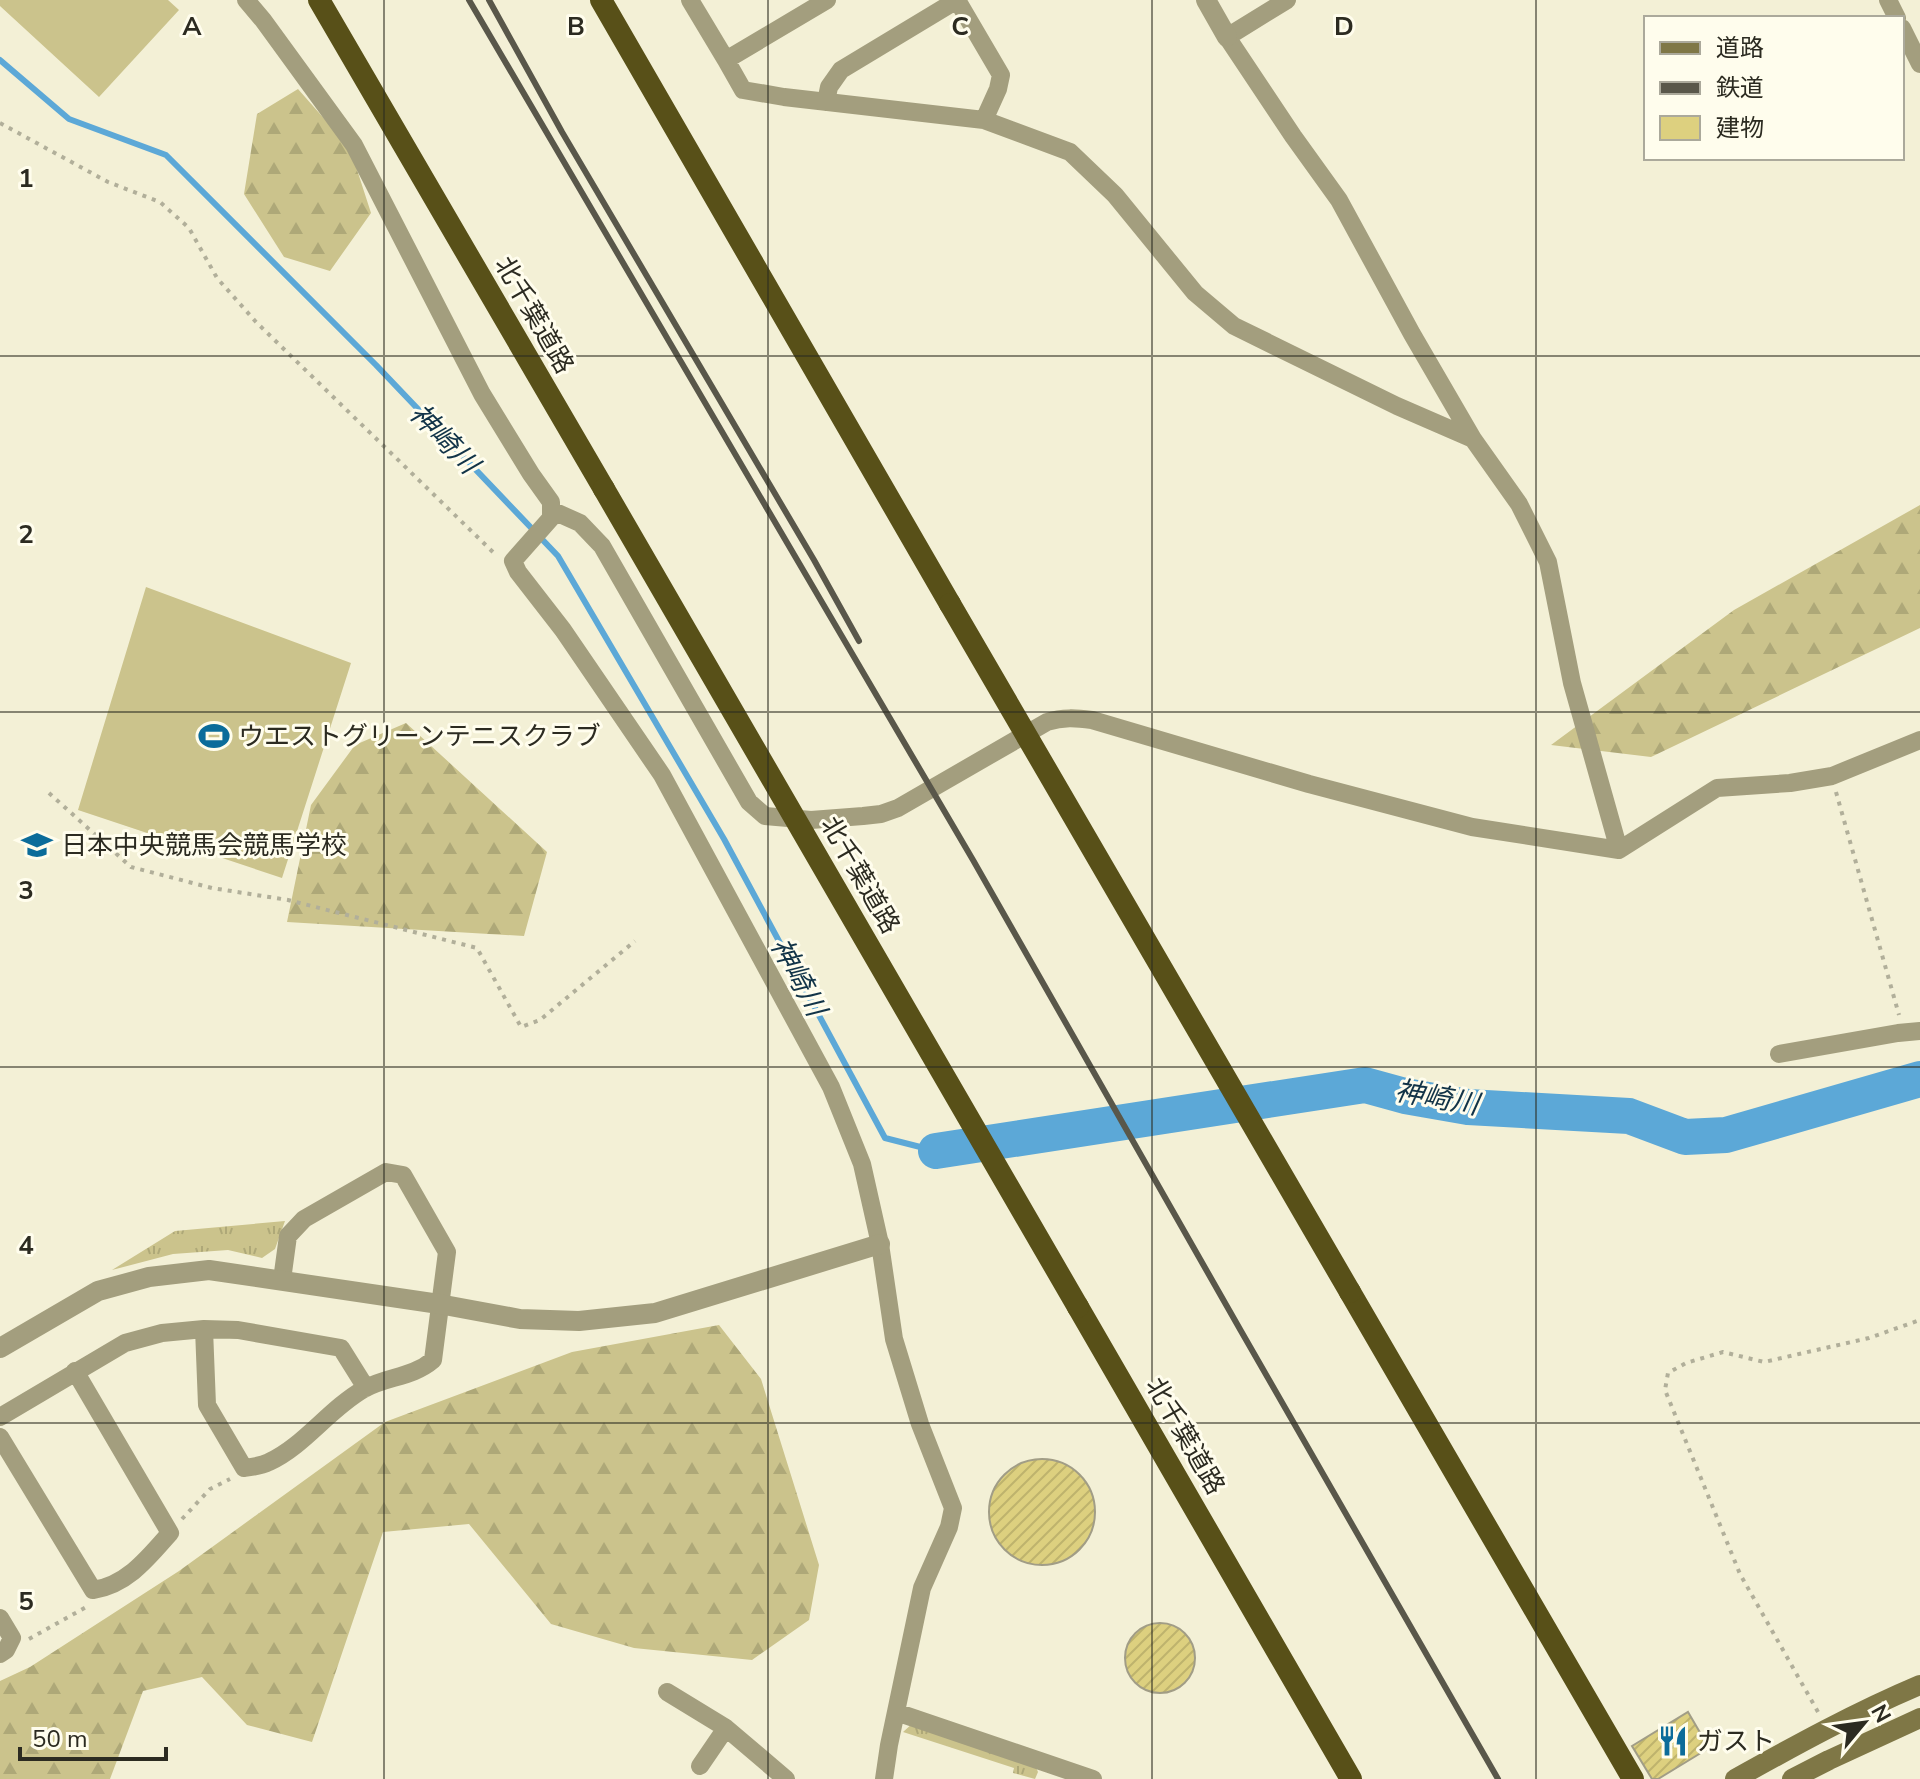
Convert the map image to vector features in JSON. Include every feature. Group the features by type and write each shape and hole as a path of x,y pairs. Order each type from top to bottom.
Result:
{"highway":[{"name":"北千葉道路","path":"319,0 1351,1779"},
{"path":"601,0 1633,1779"}],"main road":[{"path":"1735,1779 1827,1728 1920,1685"},
{"path":"1792,1779 1920,1718"}],"street":[{"path":"246,0 354,145 482,394 551,502 549,517 513,561 518,572 563,630 662,775 831,1087 862,1164 880,1244 894,1339 920,1424 953,1508 949,1527 922,1588 884,1779"},
{"path":"690,0 743,90 984,120 1070,152 1115,195 1195,293 1234,326 1397,406 1473,439"},
{"path":"726,60 827,0"},
{"path":"826,102 829,87 841,70 957,0 1001,75 984,120"},
{"path":"1206,0 1227,37 1339,200 1419,347 1473,439 1519,504 1548,562 1572,683 1619,850"},
{"path":"1227,37 1287,0"},
{"path":"1904,32 1920,64"},
{"path":"549,517 580,523 602,546 749,802 765,816 811,820 881,814 898,808 1047,722 1073,717 1472,827 1619,850 1717,788 1790,783 1832,776 1920,740"},
{"path":"1779,1054 1912,1032"},
{"path":"204,1329 207,1405 244,1468 267,1463 290,1450 328,1415 366,1388 421,1370 433,1360 447,1252 403,1175 386,1172 304,1219 288,1236 282,1280"},
{"path":"0,1348 98,1291 149,1277 209,1270 520,1319 579,1321 655,1313 880,1244"},
{"path":"0,1417 125,1343 162,1333 204,1329 238,1330 341,1348 366,1388"},
{"path":"0,1437 93,1590 110,1587 141,1565 170,1533 75,1371"},
{"path":"0,1618 12,1638 0,1654"},
{"path":"667,1692 726,1728 786,1779"},
{"path":"896,1712 1043,1771 1093,1779"},
{"path":"700,1766 726,1728"}],"path":[{"path":"0,123 108,182 160,202 189,228 217,278 256,322 501,559 513,561"},
{"path":"1832,776 1912,1032"},
{"path":"49,793 131,867 212,888 288,900 477,948 521,1027 540,1020 635,941"},
{"path":"1827,1728 1740,1574 1665,1390 1668,1373 1686,1363 1723,1352 1764,1362 1869,1338 1920,1320"},
{"path":"170,1533 210,1489 238,1475 244,1468"},
{"path":"12,1638 26,1641 91,1604 93,1590"}],"green space":[{"path":"0,0 168,0 179,10 99,97 0,6"},
{"path":"298,89 350,148 371,213 330,271 284,257 244,194 257,114"},
{"path":"1920,505 1920,628 1651,757 1551,745 1734,610"},
{"name":"ウエストグリーンテニスクラブ","path":"146,587 351,663 282,878 78,810"},
{"path":"406,723 547,852 524,936 287,922 311,805 355,745"},
{"path":"285,1221 275,1249 262,1258 228,1250 173,1254 112,1270 175,1231"},
{"path":"719,1325 761,1379 819,1565 809,1620 752,1660 634,1648 551,1624 469,1524 383,1532 312,1742 247,1725 202,1677 143,1691 110,1779 0,1779 0,1681 30,1667 179,1571 385,1422 572,1352"},
{"path":"913,1723 1034,1763 1038,1772 1035,1779 1013,1773 1014,1768 903,1732"}],"building":[{"path":"1042,1459 1062,1463 1079,1475 1091,1492 1095,1512 1091,1532 1079,1549 1062,1561 1042,1565 1022,1561 1005,1549 993,1532 989,1512 993,1492 1005,1475 1022,1463"},
{"path":"1160,1623 1185,1633 1195,1658 1185,1683 1160,1693 1135,1683 1125,1658 1135,1633"},
{"path":"1688,1712 1709,1748 1658,1779 1652,1779 1632,1746"}],"waterway":[{"name":"神崎川","path":"0,60 69,119 166,155 376,365 558,556 724,839 885,1138 936,1151"},
{"name":"神崎川","path":"936,1151 1365,1085 1405,1096 1468,1107 1629,1116 1685,1137 1726,1135 1920,1079"}],"railway":[{"path":"469,0 973,860 1498,1779"},
{"path":"489,0 562,132 859,641"}],"place":[{"name":"ウエストグリーンテニスクラブ","path":"214,736"},
{"name":"日本中央競馬会競馬学校","path":"37,845"},
{"name":"ガスト","path":"1673,1741"}]}
